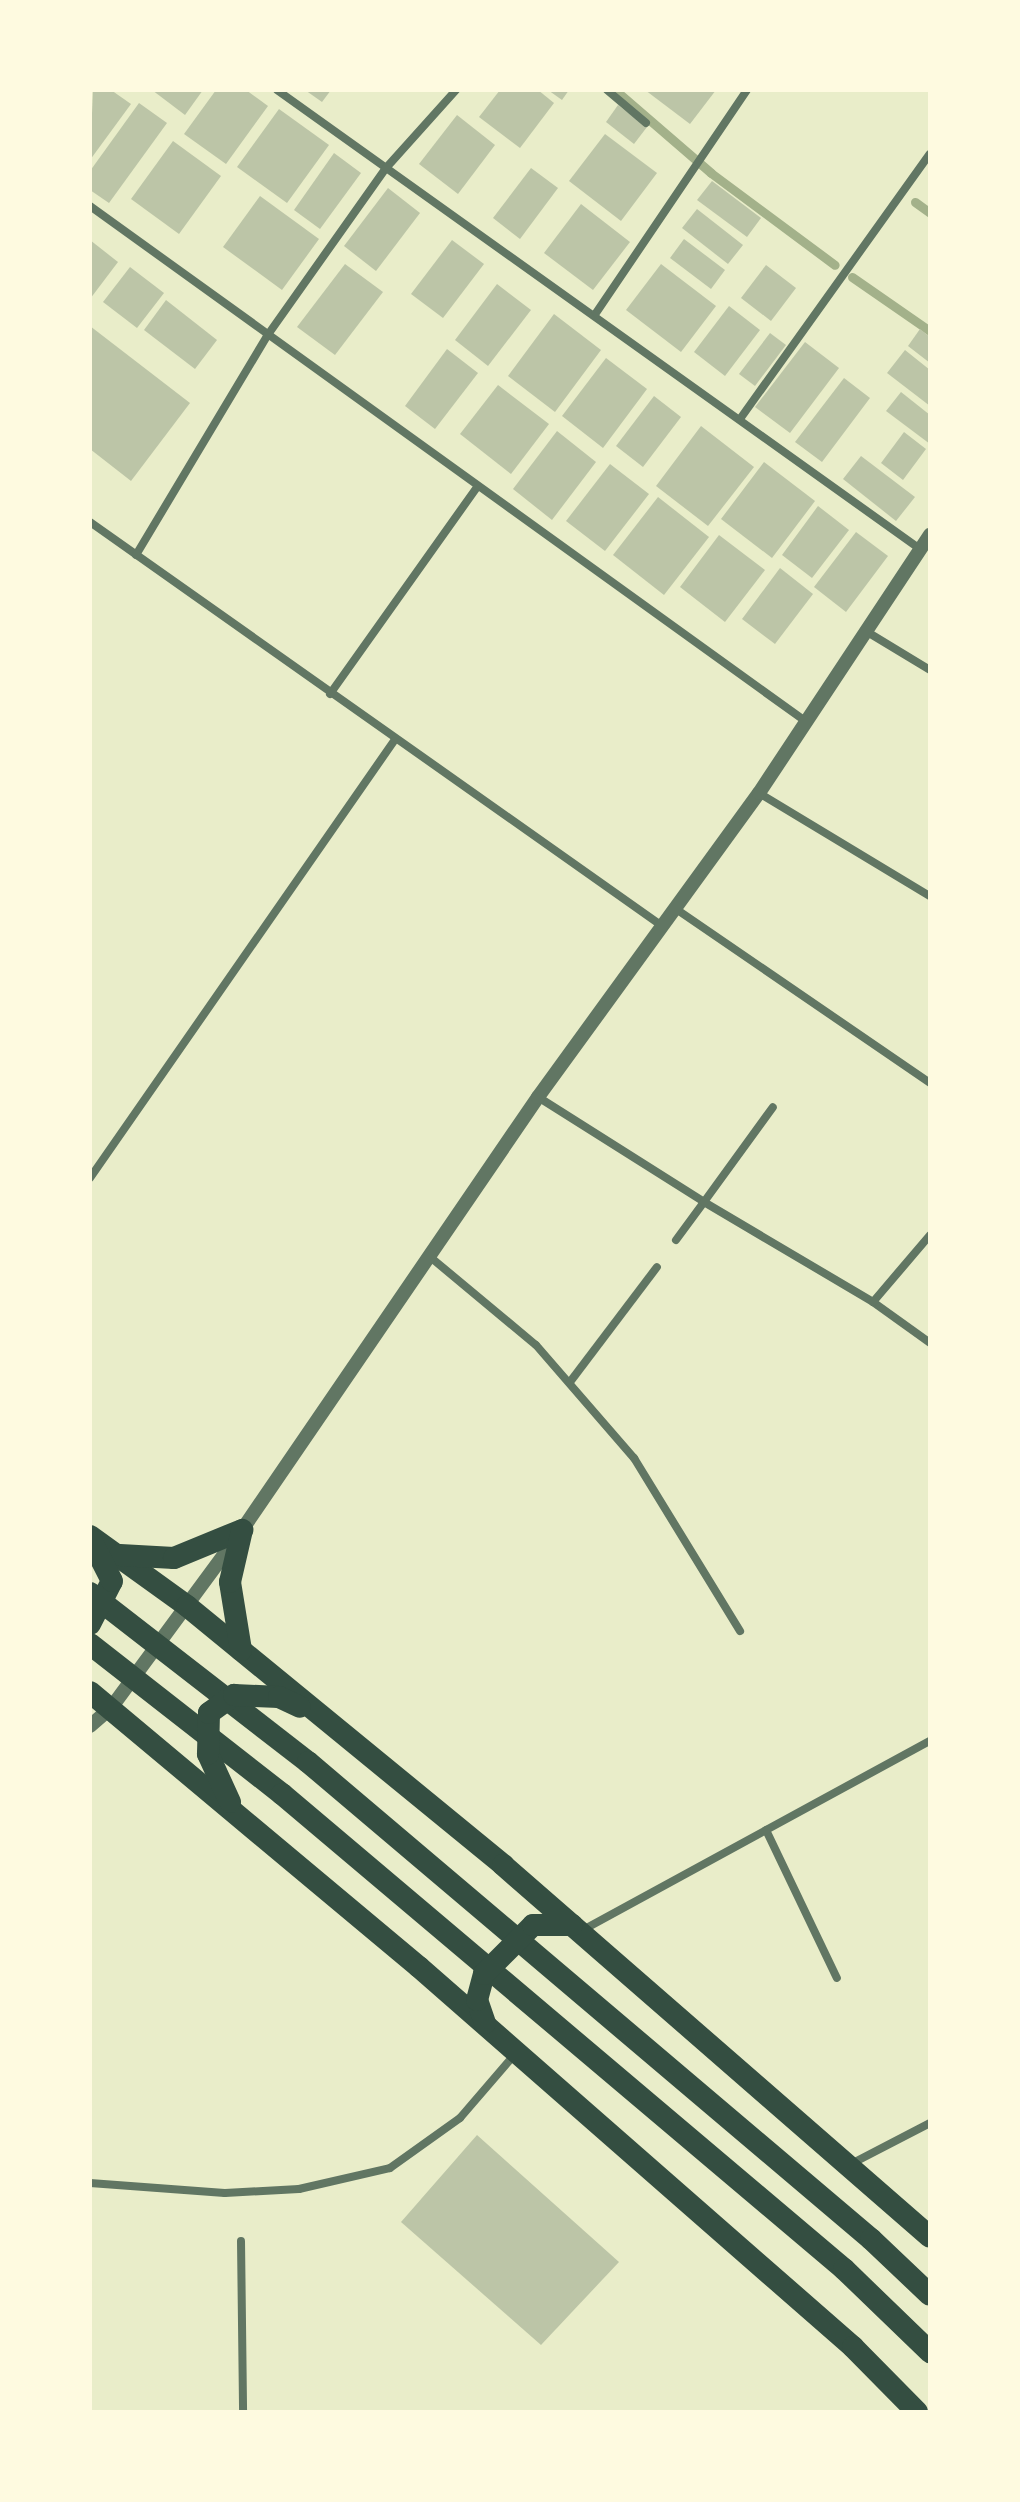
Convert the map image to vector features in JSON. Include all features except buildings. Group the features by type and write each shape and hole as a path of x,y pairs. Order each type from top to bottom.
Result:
{"highway":[{"path":"115,1554 174,1558 242,1530"},
{"path":"241,1650 230,1582 242,1530"},
{"path":"90,1537 190,1601 241,1650 576,1928 929,2233"},
{"path":"90,1537 112,1581 90,1624"},
{"path":"90,1593 308,1762 625,2030 930,2295"},
{"path":"90,1644 282,1794 599,2061 844,2269 930,2352"},
{"path":"90,1692 486,2025 853,2347 917,2412"},
{"path":"231,1808 208,1754 209,1713 234,1695 265,1696 325,1719"},
{"path":"486,2025 477,2000 484,1974 533,1925 576,1928"}],"street":[{"path":"277,90 596,313 920,549"},
{"path":"136,555 267,336 386,168 456,90"},
{"path":"607,90 646,123"},
{"path":"596,313 747,90"},
{"path":"740,419 930,154"},
{"path":"90,206 805,721"},
{"path":"330,694 477,487"},
{"path":"90,522 394,741 662,926"},
{"path":"90,1726 111,1708 242,1530 538,1097 759,793 863,629 930,535"},
{"path":"863,629 930,670"},
{"path":"90,1178 394,741"},
{"path":"759,793 930,896"},
{"path":"676,909 930,1083"},
{"path":"538,1097 704,1202 873,1302 930,1343"},
{"path":"676,1240 773,1107"},
{"path":"873,1302 930,1235"},
{"path":"429,1256 536,1345 634,1458 740,1631"},
{"path":"570,1382 657,1267"},
{"path":"576,1928 930,1741"},
{"path":"766,1830 837,1978"},
{"path":"90,2183 225,2193 299,2189 390,2168 460,2118 517,2052"},
{"path":"849,2166 930,2123"},
{"path":"241,2241 243,2412"}],"waterway":[{"path":"615,90 711,173 835,265"},
{"path":"915,202 930,213"},
{"path":"852,277 930,331"}]}
